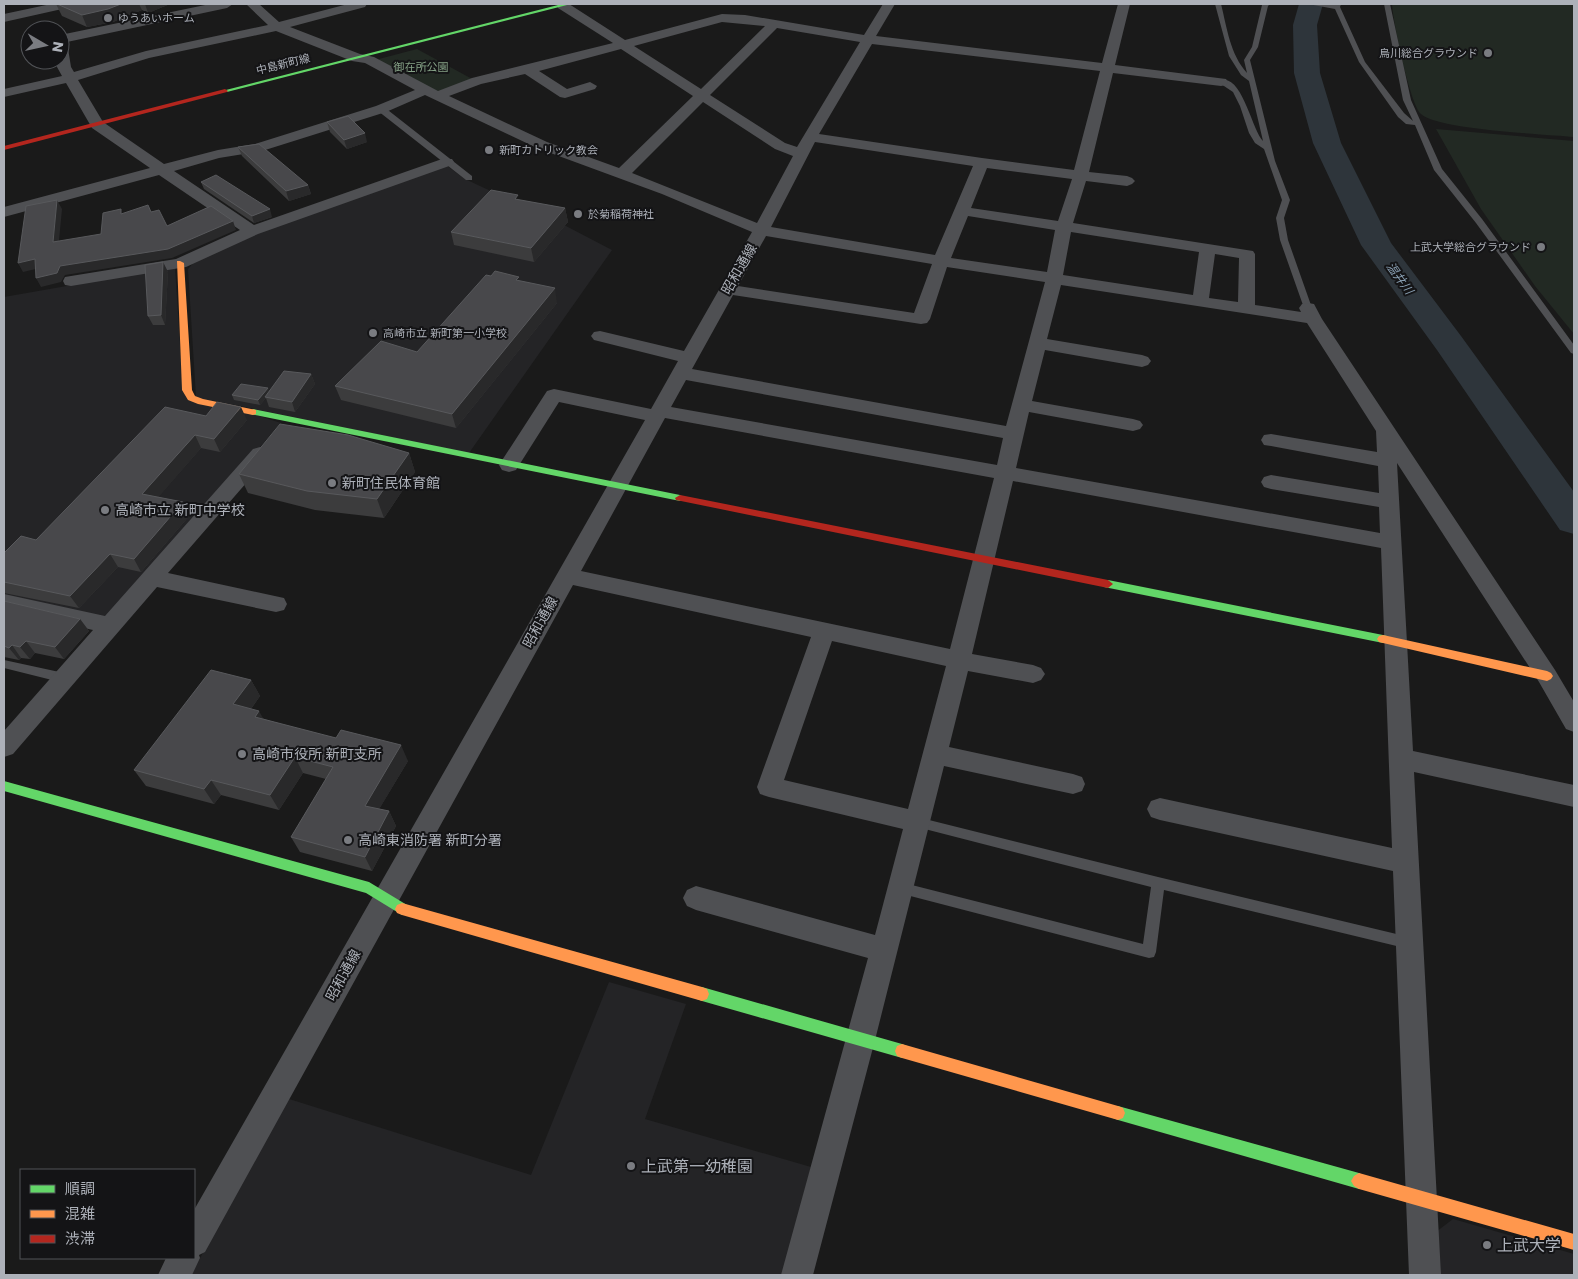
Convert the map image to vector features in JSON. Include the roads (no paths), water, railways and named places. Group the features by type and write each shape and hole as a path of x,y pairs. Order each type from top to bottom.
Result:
{"street":[{"path":"4,18 67,4"},
{"path":"70,36 228,4"},
{"path":"252,4 277,27 358,58 369,60 432,93 542,145 622,174 761,230 941,261 1246,309 1311,313 1547,676 1574,722"},
{"path":"4,93 69,78 146,55 277,27 361,4"},
{"path":"563,4 780,146 805,146 982,163 1080,176 1127,180"},
{"name":"中島新町線","path":"4,148 563,4"},
{"name":"昭和通線","path":"195,1239 761,230 805,146 889,4"},
{"path":"797,1275 861,1040 985,559 1004,472 1054,279 1064,227 1080,176 1124,4"},
{"path":"54,6 57,20"},
{"path":"4,212 218,154 257,148 432,93 559,62 722,18 746,19 867,39 1221,82"},
{"path":"622,174 774,24"},
{"path":"559,62 590,86 604,94"},
{"path":"65,70 97,125 252,231"},
{"path":"527,70 565,94 590,86"},
{"path":"71,282 180,263 252,231 447,162"},
{"path":"727,289 921,319 941,261 982,163"},
{"path":"963,211 1247,254 1246,309"},
{"path":"1200,302 1208,249"},
{"path":"180,263 187,390 191,398 201,402 1396,642 1547,676"},
{"path":"600,336 685,366 1014,434"},
{"path":"1037,343 1142,361"},
{"path":"509,465 554,396 1004,472 1392,542"},
{"path":"1021,405 1133,425"},
{"path":"4,747 288,421"},
{"path":"1386,429 1425,1275"},
{"path":"1271,440 1388,461"},
{"path":"1271,482 1390,502"},
{"path":"566,576 1033,674"},
{"path":"152,578 276,604"},
{"path":"4,602 110,626"},
{"path":"824,631 769,787 917,822"},
{"path":"934,754 1073,784"},
{"path":"1401,760 1574,796"},
{"path":"4,786 369,888 387,898 398,908 1574,1242"},
{"path":"1160,809 1405,862"},
{"path":"696,898 884,950"},
{"path":"174,1275 183,1259"}],"lane":[{"path":"1218,4 1230,51 1242,74 1251,80"},
{"path":"1267,4 1265,5 1255,47 1247,60 1267,147 1286,200 1281,210 1280,219 1311,313"},
{"path":"1311,4 1335,6 1362,62 1401,115 1409,122 1418,124"},
{"path":"1387,4 1407,100 1438,170 1479,221 1574,350"},
{"path":"1221,82 1231,85 1240,99 1258,141 1267,147"},
{"path":"381,109 469,178"},
{"path":"4,664 64,678"},
{"path":"917,822 1158,883 1409,943"},
{"path":"900,888 1149,952 1158,883"}],"waterway":[{"name":"温井川","path":"1311,4 1305,25 1307,73 1327,143 1376,245 1449,343 1574,520"}],"place":[{"name":"ゆうあいホーム","path":"108,18"},
{"name":"烏川総合グラウンド","path":"1488,53"},
{"name":"新町カトリック教会","path":"489,150"},
{"name":"於菊稲荷神社","path":"578,214"},
{"name":"上武大学総合グラウンド","path":"1541,247"},
{"name":"高崎市立 新町第一小学校","path":"373,333"},
{"name":"新町住民体育館","path":"332,483"},
{"name":"高崎市立 新町中学校","path":"105,510"},
{"name":"高崎市役所 新町支所","path":"242,754"},
{"name":"高崎東消防署 新町分署","path":"348,840"},
{"name":"上武第一幼稚園","path":"631,1166"},
{"name":"上武大学","path":"1487,1245"}],"park label":[{"name":"御在所公園","path":"421,67"}]}
